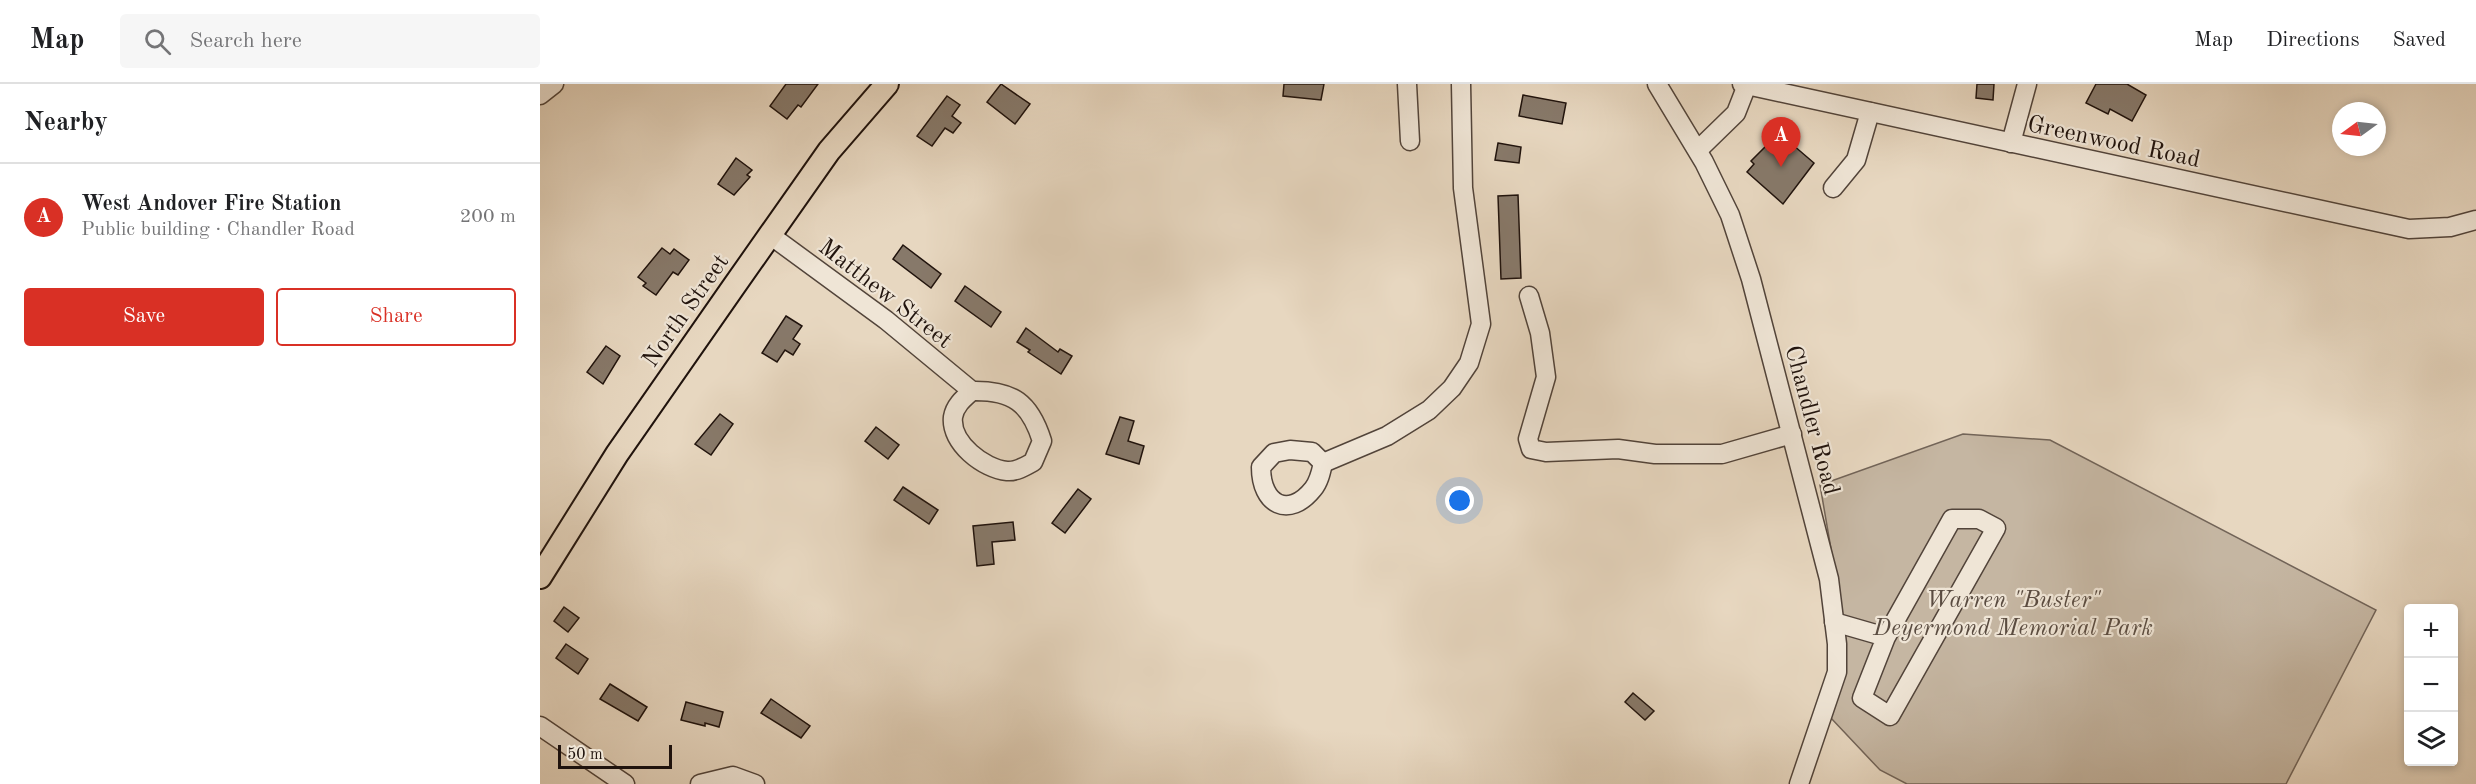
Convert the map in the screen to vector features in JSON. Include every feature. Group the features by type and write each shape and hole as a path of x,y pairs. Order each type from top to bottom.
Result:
{"main road":[{"name":"North Street","path":"540,577 617,454 770,235 830,151 887,84"}],"street":[{"path":"540,95 555,84"},
{"path":"1407,84 1410,141"},
{"path":"1323,463 1387,436 1429,410 1452,388 1469,363 1481,324 1463,188 1461,84"},
{"name":"Chandler Road","path":"1657,84 1698,150 1733,225 1751,279 1829,579 1837,653 1835,682 1799,784"},
{"path":"2011,143 2027,84"},
{"path":"1698,150 1736,113 1744,85"},
{"name":"Greenwood Road","path":"1744,85 2409,229 2450,227 2476,220"},
{"path":"1833,188 1856,160 1870,112"},
{"name":"Matthew Street","path":"770,235 886,320 972,391"},
{"path":"1530,296 1540,333 1546,377 1528,439 1531,449 1545,452 1618,449 1655,454 1722,454 1792,434"},
{"path":"988,390 1006,396 1022,404 1034,417 1042,441 1033,462 1010,472 991,467 973,457 957,434 953,418 957,405 972,391 988,390"},
{"path":"1952,519 1979,519 1996,528 1890,716 1862,698 1886,637 1952,519"},
{"path":"1834,621 1886,637"},
{"path":"540,726 625,784"},
{"path":"700,784 733,777 755,784"}],"green space":[{"name":"Warren \"Buster\" Deyermond Memorial Park","path":"1963,434 2050,440 2376,610 2286,784 1907,784 1880,770 1830,717 1841,607 1820,485"}],"building":[{"path":"786,84 818,84 801,107 798,105 787,119 770,106"},
{"path":"1001,84 1030,104 1015,124 987,102"},
{"path":"1284,84 1324,84 1321,100 1283,96"},
{"path":"1977,84 1994,84 1993,100 1976,98"},
{"path":"2096,84 2127,84 2146,95 2132,121 2110,109 2108,114 2086,103"},
{"path":"1523,95 1566,103 1562,124 1519,116"},
{"path":"947,96 960,105 952,116 961,123 953,133 945,128 932,146 917,136"},
{"path":"1779,133 1814,163 1783,204 1747,172 1754,164 1751,161"},
{"path":"1498,143 1521,147 1519,163 1495,160"},
{"path":"736,158 752,170 747,175 750,177 734,195 718,184"},
{"path":"1518,195 1521,278 1501,279 1498,196"},
{"path":"903,245 941,274 931,288 893,259"},
{"path":"662,248 670,254 674,249 689,260 678,275 673,272 656,295 643,286 646,283 638,277"},
{"path":"965,286 1001,312 991,327 955,301"},
{"path":"786,316 802,326 793,339 800,344 793,355 785,350 777,362 762,353"},
{"path":"1026,328 1058,352 1060,349 1072,356 1061,374 1017,342"},
{"path":"606,346 620,356 603,384 587,372"},
{"path":"720,414 733,424 711,455 695,444"},
{"path":"1120,417 1134,421 1128,441 1144,446 1139,464 1106,454"},
{"path":"876,427 899,445 888,459 865,441"},
{"path":"903,487 938,510 929,524 894,500"},
{"path":"1078,489 1091,499 1065,533 1052,523"},
{"path":"1013,522 1015,540 992,542 994,564 977,566 973,526"},
{"path":"564,607 579,618 568,632 554,621"},
{"path":"566,644 588,659 578,674 556,658"},
{"path":"610,684 647,707 638,721 600,699"},
{"path":"1633,693 1654,711 1645,720 1625,702"},
{"path":"771,699 810,726 801,738 761,713"},
{"path":"686,702 723,712 719,727 681,720"}],"place":[{"name":"West Andover Fire Station","path":"1781,167"}]}
